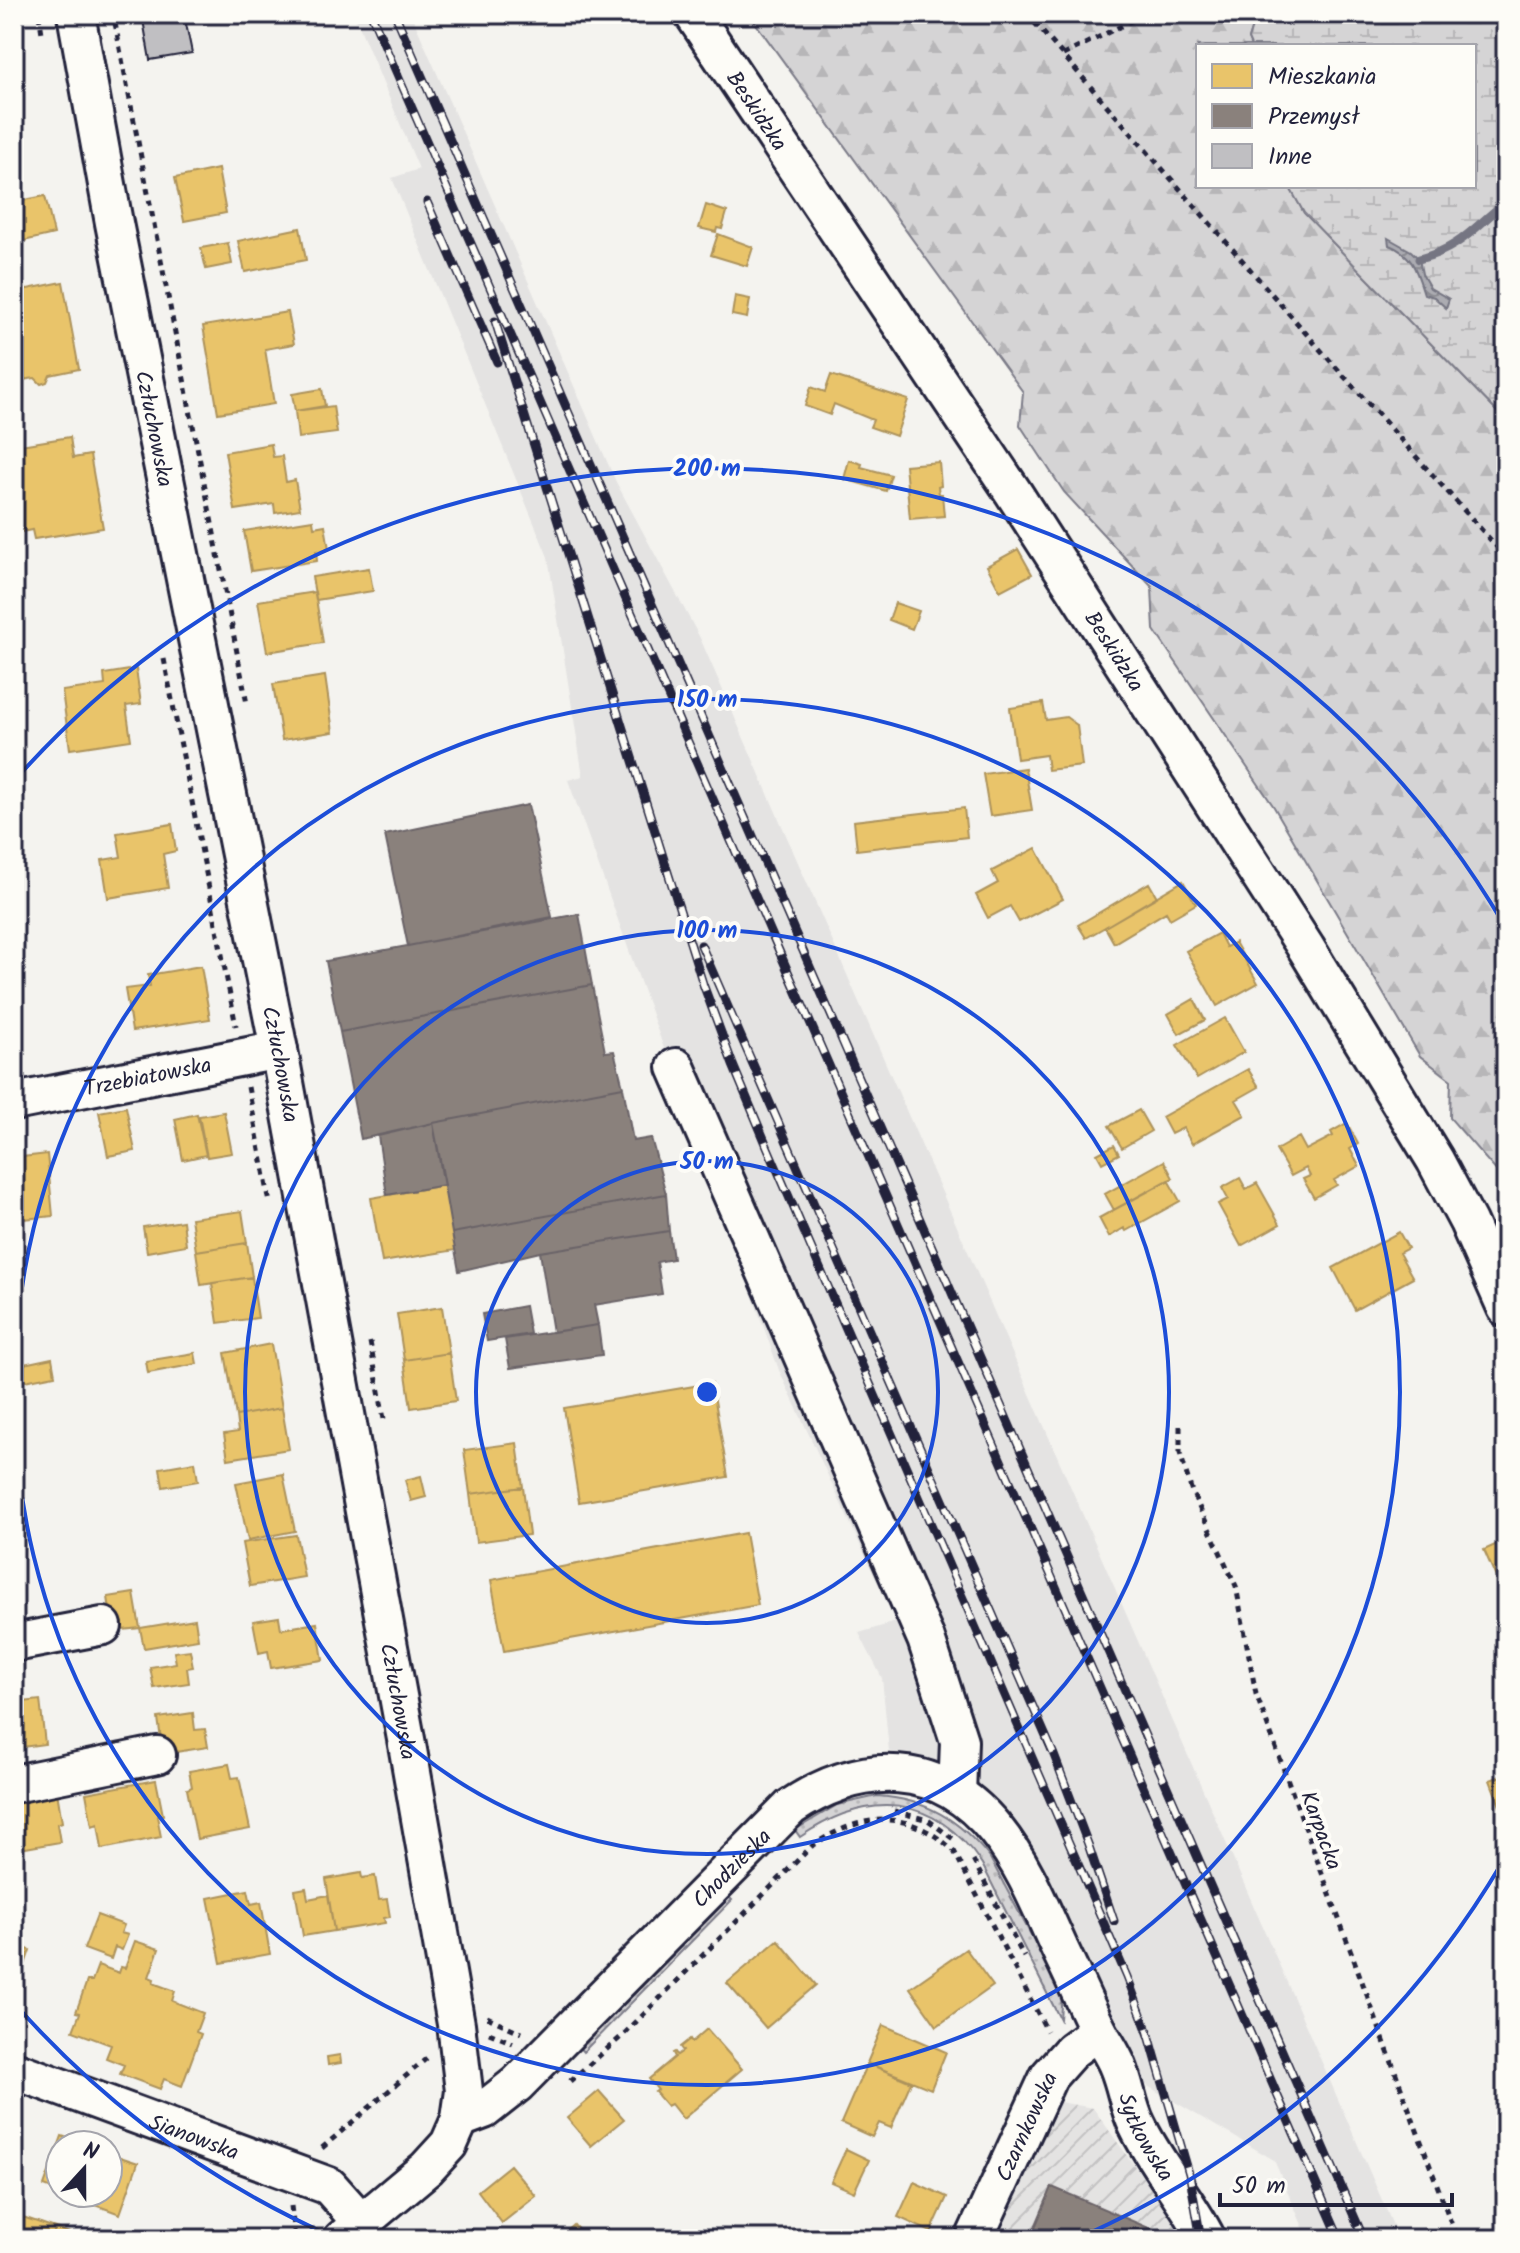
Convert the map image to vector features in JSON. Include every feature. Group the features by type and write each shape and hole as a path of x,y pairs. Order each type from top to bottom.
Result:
{"street":[{"name":"Człuchowska","path":"76,14 114,223 279,1050 408,1750 456,2024 464,2091 460,2119"},
{"name":"Beskidzka","path":"693,14 1013,492 1306,948 1435,1160 1468,1222 1506,1308"},
{"name":"Trzebiatowska","path":"14,1102 279,1050"},
{"path":"676,1067 926,1639 959,1741 957,1794"},
{"path":"14,1643 103,1626"},
{"path":"14,1784 157,1755"},
{"name":"Chodzieska","path":"460,2119 484,2110 517,2084 791,1807 832,1784 874,1773 915,1777 957,1794 979,1811 997,1831 1039,1905 1098,2031"},
{"name":"Czarnkowska","path":"974,2239 1049,2076 1098,2031"},
{"name":"Sytkowska","path":"1098,2031 1118,2066 1137,2125 1207,2239"},
{"name":"Sianowska","path":"14,2070 329,2186 352,2230"},
{"path":"352,2230 427,2168 449,2144 460,2119"}],"path":[{"path":"39,14 45,43"},
{"path":"1027,14 1506,557"},
{"path":"1063,55 1145,14"},
{"path":"162,650 271,1209"},
{"name":"Karpacka","path":"1180,1426 1180,1453 1192,1492 1236,1586 1256,1694 1457,2239"},
{"path":"886,1810 928,1820 958,1842"},
{"path":"560,2090 621,2037 813,1845 836,1830 865,1819 905,1821 937,1836 954,1851 1064,2059"},
{"path":"967,1851 984,1876 1024,1958"},
{"path":"295,2239 290,2191 300,2175 316,2153 436,2051 433,2032 482,2015 537,2039 549,2051"}],"shaded area":[{"path":"354,14 411,14 616,482 700,638 1399,2239 1308,2239 1274,2160 1146,2085 1083,1971 1009,1813 983,1787 889,1751 882,1678 859,1633 896,1622 779,1370 568,780 583,776 548,557 392,178 419,169"},
{"path":"1054,2101 1093,2108 1182,2232 1181,2239 993,2239"}],"green space":[{"path":"749,14 1256,14 1248,39 1250,44 1196,44 1196,188 1290,188 1304,213 1506,421 1506,1182 1450,1118 1451,1080 1420,1056 1274,807 1154,630 1152,587 1064,492 1020,425 1023,392"},
{"path":"1256,14 1506,14 1506,421 1304,213 1290,188 1476,188 1476,44 1250,44 1248,39"},
{"path":"877,1796 911,1802 941,1814 967,1833 990,1858 1062,1993 1060,2019 982,1864 943,1823 921,1812 898,1807 874,1807 825,1822 800,1837 795,1830 837,1805"},
{"path":"725,1893 732,1900 583,2052 577,2045"}],"water":[{"path":"1388,238 1419,259 1422,274 1430,288 1449,299 1446,308 1434,297 1424,294 1413,265 1404,253 1389,245"}],"building: Mieszkania":[{"path":"14,34 21,71 14,72"},
{"path":"218,169 226,213 184,221 175,178"},
{"path":"45,196 54,234 15,243 14,202"},
{"path":"706,205 727,212 722,229 717,228 716,232 699,228"},
{"path":"300,228 306,260 245,272 238,241"},
{"path":"718,234 753,247 747,266 711,255"},
{"path":"228,243 232,264 206,269 201,248"},
{"path":"63,282 79,369 50,375 47,382 41,384 35,378 22,380 16,351 22,350 19,332 24,330 17,291"},
{"path":"735,296 750,299 747,318 732,315"},
{"path":"288,312 294,344 265,349 274,404 218,413 203,326"},
{"path":"831,375 908,400 896,436 870,427 873,420 834,404 830,415 805,406 811,387 825,392"},
{"path":"322,389 325,406 295,411 292,394"},
{"path":"333,406 337,433 298,438 295,411"},
{"path":"70,437 73,458 90,455 103,528 34,539 32,530 16,533 14,446"},
{"path":"271,444 273,457 282,456 286,482 295,480 300,509 275,513 274,504 235,510 225,452"},
{"path":"849,460 862,464 861,467 891,475 886,491 844,479"},
{"path":"939,462 941,486 938,487 939,494 942,494 944,516 910,519 905,465"},
{"path":"313,520 314,527 325,525 329,549 316,551 317,561 251,571 244,531"},
{"path":"1018,549 1032,574 1000,591 987,566"},
{"path":"369,568 373,591 316,600 312,577"},
{"path":"315,592 323,643 267,652 258,601"},
{"path":"895,603 919,611 912,629 889,620"},
{"path":"136,669 141,704 126,706 131,740 70,749 62,691 105,685 104,674"},
{"path":"325,676 333,732 282,740 273,684"},
{"path":"1043,703 1046,720 1066,717 1077,725 1082,766 1048,770 1046,755 1017,759 1010,708"},
{"path":"1025,768 1032,810 990,816 983,774"},
{"path":"964,808 967,837 857,850 854,821"},
{"path":"172,824 176,851 163,854 168,888 108,898 102,860 121,857 117,833"},
{"path":"1036,848 1063,899 1019,922 1010,906 988,918 976,895 998,883 992,871"},
{"path":"1183,881 1196,904 1170,919 1166,912 1114,943 1105,927"},
{"path":"1149,883 1157,897 1086,938 1078,925"},
{"path":"1219,933 1226,947 1235,942 1258,983 1217,1006 1186,951"},
{"path":"201,966 210,1019 132,1031 125,989 150,986 148,975"},
{"path":"1194,999 1205,1020 1179,1034 1168,1014"},
{"path":"1225,1018 1244,1052 1197,1079 1177,1045"},
{"path":"1248,1069 1259,1087 1236,1100 1245,1115 1192,1144 1183,1128 1171,1134 1162,1117"},
{"path":"126,1107 135,1151 108,1156 99,1112"},
{"path":"1139,1110 1151,1131 1122,1148 1109,1126"},
{"path":"224,1112 232,1153 207,1157 199,1116"},
{"path":"197,1114 206,1155 183,1160 175,1119"},
{"path":"1347,1123 1358,1144 1350,1149 1359,1166 1334,1180 1337,1185 1314,1198 1303,1179 1310,1176 1306,1168 1291,1176 1276,1150 1299,1137 1306,1150 1333,1136 1331,1132"},
{"path":"1114,1145 1119,1154 1102,1163 1097,1154"},
{"path":"47,1154 53,1216 14,1220 14,1158"},
{"path":"1164,1161 1173,1178 1114,1210 1105,1194"},
{"path":"1240,1178 1246,1189 1257,1183 1280,1224 1241,1246 1218,1204 1228,1199 1222,1188"},
{"path":"1168,1180 1180,1201 1109,1237 1099,1218"},
{"path":"445,1185 456,1250 382,1262 371,1198"},
{"path":"242,1211 247,1243 196,1251 191,1218"},
{"path":"183,1221 186,1245 147,1252 143,1227"},
{"path":"1399,1232 1408,1248 1399,1253 1413,1278 1355,1310 1333,1268"},
{"path":"247,1243 252,1277 201,1285 196,1251"},
{"path":"252,1277 258,1318 218,1323 212,1283"},
{"path":"442,1307 449,1353 404,1360 397,1314"},
{"path":"271,1344 282,1408 236,1416 225,1353"},
{"path":"195,1353 197,1364 148,1373 146,1361"},
{"path":"449,1353 456,1401 411,1408 404,1360"},
{"path":"52,1358 55,1375 14,1383 14,1366"},
{"path":"712,1383 728,1477 579,1502 564,1408"},
{"path":"282,1408 289,1449 228,1459 224,1434 238,1432 236,1416"},
{"path":"517,1443 523,1487 470,1494 464,1450"},
{"path":"195,1462 198,1481 163,1487 160,1468"},
{"path":"283,1474 295,1531 248,1540 236,1483"},
{"path":"421,1476 426,1497 411,1501 405,1480"},
{"path":"523,1487 529,1535 476,1542 470,1494"},
{"path":"745,1533 758,1605 504,1651 491,1580"},
{"path":"296,1535 304,1577 250,1586 242,1543"},
{"path":"1506,1540 1506,1600 1484,1550"},
{"path":"134,1593 140,1628 113,1631 108,1597"},
{"path":"17,1597 22,1627 14,1628 14,1598"},
{"path":"279,1617 281,1629 317,1623 323,1660 271,1668 268,1651 259,1653 253,1621"},
{"path":"195,1619 198,1639 144,1648 140,1628"},
{"path":"190,1650 193,1667 187,1668 189,1683 154,1688 150,1667 176,1663 174,1652"},
{"path":"40,1700 45,1744 14,1748 14,1703"},
{"path":"193,1713 195,1730 205,1729 208,1747 163,1754 158,1718"},
{"path":"229,1764 232,1778 239,1777 250,1829 197,1839 187,1789 192,1787 189,1771"},
{"path":"1506,1774 1506,1822 1490,1780"},
{"path":"156,1780 163,1815 157,1816 161,1837 102,1849 98,1824 92,1826 86,1793"},
{"path":"57,1792 62,1822 57,1824 60,1842 14,1850 14,1799"},
{"path":"361,1873 362,1878 375,1876 379,1900 387,1899 390,1917 384,1918 385,1923 334,1931 326,1879"},
{"path":"306,1888 308,1899 328,1895 334,1931 303,1936 295,1890"},
{"path":"248,1890 251,1904 261,1902 270,1954 221,1963 208,1898"},
{"path":"97,1915 124,1925 121,1933 128,1935 122,1950 115,1947 111,1959 84,1949"},
{"path":"778,1940 816,1985 766,2028 727,1983"},
{"path":"135,1941 159,1949 149,1977 154,1979 153,1983 175,1991 172,2001 203,2013 196,2032 201,2034 182,2086 164,2079 160,2089 120,2074 124,2065 106,2058 111,2045 73,2031 87,1981 92,1981 98,1965 119,1973 121,1967 125,1968"},
{"path":"14,1944 30,1950 20,1979 14,1977"},
{"path":"966,1949 993,1986 937,2026 910,1988"},
{"path":"883,2025 946,2052 931,2089 867,2063"},
{"path":"707,2029 742,2069 683,2119 671,2104 667,2106 655,2092 658,2090 649,2079 675,2057 673,2053 677,2055 683,2051 680,2047 690,2039 692,2042"},
{"path":"340,2055 341,2063 328,2065 327,2057"},
{"path":"867,2063 911,2082 891,2128 879,2123 872,2137 841,2123"},
{"path":"599,2091 624,2119 591,2146 567,2118"},
{"path":"846,2149 869,2160 854,2192 831,2182"},
{"path":"124,2158 138,2163 124,2203"},
{"path":"510,2165 536,2196 502,2223 478,2191"},
{"path":"914,2182 947,2197 931,2232 898,2217"},
{"path":"14,2214 55,2228 52,2239 14,2239"},
{"path":"574,2225 586,2239 558,2239"},
{"path":"55,2228 87,2239 52,2239"}],"building: Przemysł":[{"path":"528,805 552,917 408,946 385,835"},
{"path":"579,914 592,985 340,1032 326,961"},
{"path":"592,985 605,1052 614,1051 623,1087 361,1139 340,1032"},
{"path":"623,1087 633,1141 651,1138 666,1194 452,1233 433,1123"},
{"path":"433,1123 445,1185 387,1195 378,1136"},
{"path":"666,1194 669,1231 540,1252 459,1271 452,1233"},
{"path":"669,1231 673,1259 657,1262 662,1294 594,1305 598,1325 553,1332 540,1252"},
{"path":"525,1306 530,1334 487,1341 482,1314"},
{"path":"598,1325 602,1355 510,1368 505,1339"},
{"path":"1052,2187 1156,2231 1153,2239 1030,2239"}],"building: Inne":[{"path":"142,14 184,14 192,53 150,60"}],"waterway":[{"path":"1419,259 1456,243 1506,202"}],"railway":[{"path":"371,14 1340,2239"},
{"path":"395,14 1364,2239"},
{"path":"427,202 497,362"},
{"path":"495,321 703,984 733,1065 1127,1977 1150,2038"},
{"path":"701,945 1054,1755 1114,1921"},
{"path":"1147,2028 1190,2177 1201,2239"}]}
